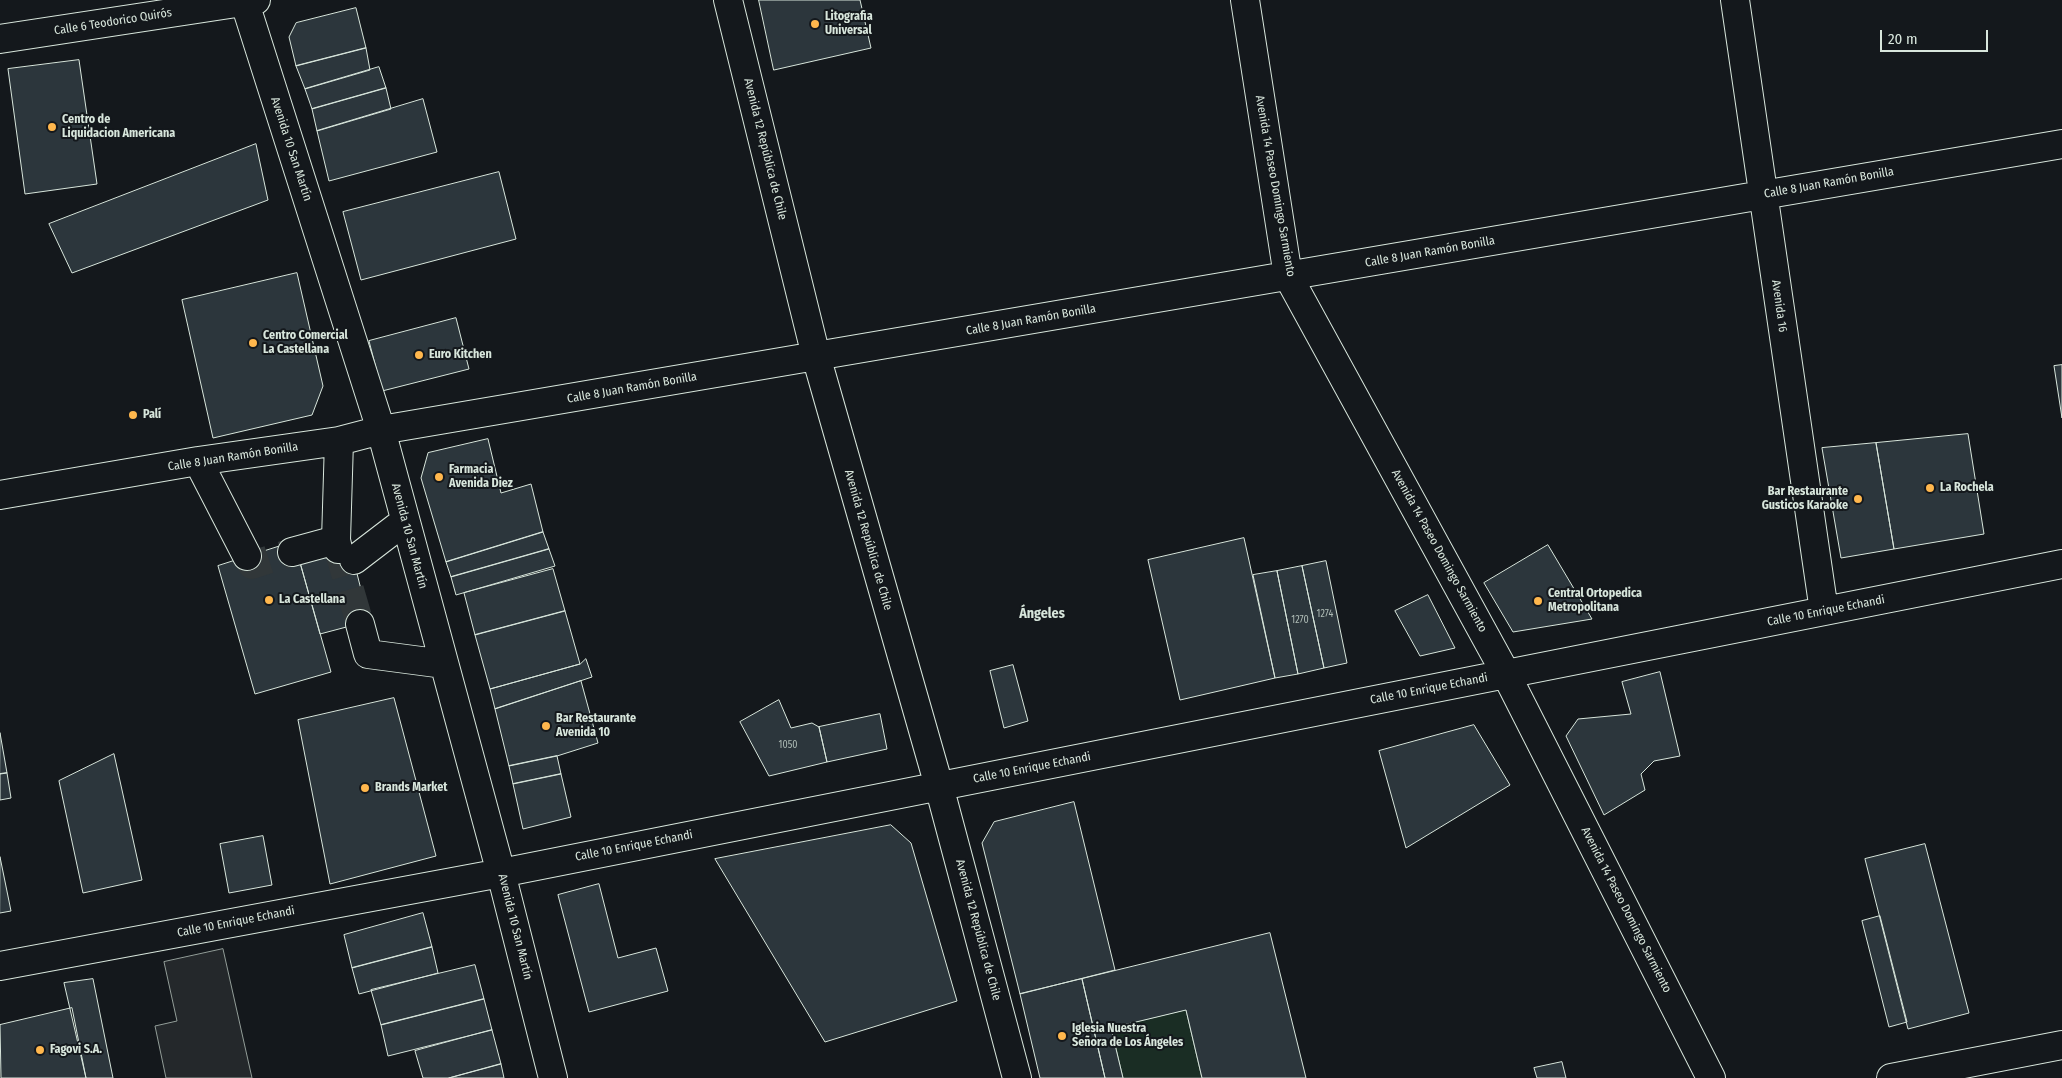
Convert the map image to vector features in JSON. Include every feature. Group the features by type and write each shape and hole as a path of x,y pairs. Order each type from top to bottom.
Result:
{"street":[{"name":"Avenida 12 República de Chile","path":"728,0 816,356 939,786 1017,1078"},
{"name":"Avenida 14 Paseo Domingo Sarmiento","path":"1245,0 1288,276 1506,674 1712,1078"},
{"name":"Avenida 16","path":"1735,0 1824,611"},
{"name":"Calle 6 Teodorico Quirós","path":"0,39 248,1"},
{"name":"Avenida 10 San Martín","path":"248,1 381,430 501,873 553,1078"},
{"name":"Calle 8 Juan Ramón Bonilla","path":"0,495 198,461 339,441 381,430 2062,144"},
{"path":"339,441 343,550"},
{"path":"198,461 247,556"},
{"path":"292,552 343,550 405,521"},
{"name":"Calle 10 Enrique Echandi","path":"0,966 501,873 2062,564"},
{"path":"360,624 368,654 444,664"},
{"path":"1891,1078 2062,1045"}],"green space":[{"path":"1186,1010 1202,1078 1123,1078 1111,1028"}],"shaded area":[{"path":"223,949 252,1078 166,1078 155,1026 177,1021 164,962"}],"building":[{"name":"Litografia Universal","path":"759,0 860,0 871,48 774,70"},
{"path":"356,8 366,48 296,66 289,37 296,23"},
{"path":"366,48 370,70 305,89 296,66"},
{"name":"Centro de Liquidacion Americana","path":"79,60 97,184 25,194 8,69"},
{"path":"379,67 386,88 312,109 305,89"},
{"path":"386,88 391,109 317,131 312,109"},
{"path":"423,99 437,152 329,181 317,131"},
{"path":"256,144 268,200 72,273 49,224"},
{"path":"499,172 516,239 361,280 343,212"},
{"name":"Centro Comercial La Castellana","path":"297,273 323,386 312,415 213,438 182,300"},
{"name":"Euro Kitchen","path":"456,318 469,369 382,391 369,341"},
{"path":"2062,365 2062,418 2054,366"},
{"name":"La Rochela","path":"1968,434 1984,534 1894,549 1876,443"},
{"path":"488,439 501,493 531,484 543,532 446,562 421,478 428,453"},
{"name":"Bar Restaurante Gusticos Karaoke","path":"1876,443 1894,549 1841,558 1822,448"},
{"path":"543,532 549,549 451,577 446,562"},
{"path":"1244,538 1275,678 1180,700 1148,560"},
{"name":"La Castellana","path":"290,543 299,559 331,672 255,694 218,566"},
{"name":"Central Ortopedica Metropolitana","path":"1548,545 1592,619 1513,632 1484,583"},
{"name":"La Castellana","path":"350,546 369,621 320,634 299,559"},
{"path":"549,549 555,566 456,595 451,577"},
{"path":"1326,561 1347,663 1324,668 1302,566"},
{"path":"1302,566 1324,668 1298,674 1277,571"},
{"path":"553,569 565,611 475,635 464,593"},
{"path":"1277,571 1298,674 1275,678 1253,575"},
{"path":"1428,595 1455,648 1420,656 1395,611"},
{"path":"565,611 580,664 490,689 475,635"},
{"path":"586,659 592,677 495,709 490,689 580,664"},
{"path":"1013,665 1028,721 1004,728 990,671"},
{"path":"1660,672 1680,756 1654,761 1641,774 1645,790 1604,815 1566,736 1578,719 1631,714 1622,682"},
{"name":"Bar Restaurante Avenida 10","path":"581,681 598,743 557,756 509,766 495,709"},
{"name":"Brands Market","path":"394,698 436,856 330,884 298,720"},
{"path":"779,700 791,728 812,723 819,727 827,762 769,776 740,722"},
{"path":"880,714 887,749 827,762 819,727"},
{"path":"1474,725 1510,785 1406,848 1379,751"},
{"path":"0,733 7,773 0,774"},
{"path":"114,754 142,880 83,893 59,781"},
{"path":"557,756 561,774 513,784 509,766"},
{"path":"7,773 11,798 0,800 0,774"},
{"path":"561,774 571,817 523,829 513,784"},
{"path":"1074,802 1115,970 1020,994 982,843 994,822"},
{"path":"891,825 911,843 957,1001 825,1042 715,859"},
{"path":"263,836 272,885 229,893 220,844"},
{"path":"1925,844 1969,1013 1908,1029 1865,859"},
{"path":"0,857 11,911 0,913"},
{"path":"599,884 618,958 656,948 668,991 589,1012 558,895"},
{"path":"423,913 432,947 352,968 344,935"},
{"path":"1880,916 1907,1022 1889,1027 1862,921"},
{"path":"1270,933 1306,1078 1202,1078 1186,1010 1111,1028 1123,1078 1105,1078 1082,979"},
{"path":"432,947 438,973 359,994 352,968"},
{"path":"475,965 484,999 381,1025 371,990"},
{"path":"93,979 113,1078 86,1078 64,983"},
{"name":"Iglesia Nuestra Señora de Los Ángeles","path":"1082,979 1105,1078 1040,1078 1020,994"},
{"path":"484,999 492,1030 388,1056 381,1025"},
{"name":"Fagovi S.A.","path":"72,1008 86,1078 1,1078 0,1025"},
{"path":"492,1030 501,1064 449,1078 423,1078 415,1051"},
{"path":"1562,1062 1566,1078 1537,1078 1534,1068"},
{"path":"501,1064 504,1078 449,1078"}],"tunnel":[{"path":"338,549 360,624"},
{"path":"247,556 252,565 292,552"}],"place":[{"name":"Litografia Universal","path":"815,24"},
{"name":"Centro de Liquidacion Americana","path":"52,127"},
{"name":"Centro Comercial La Castellana","path":"253,343"},
{"name":"Euro Kitchen","path":"419,355"},
{"name":"Palí","path":"133,415"},
{"name":"Farmacia Avenida Diez","path":"439,477"},
{"name":"La Rochela","path":"1930,488"},
{"name":"Bar Restaurante Gusticos Karaoke","path":"1858,499"},
{"name":"La Castellana","path":"269,600"},
{"name":"Central Ortopedica Metropolitana","path":"1538,601"},
{"name":"Bar Restaurante Avenida 10","path":"546,726"},
{"name":"Brands Market","path":"365,788"},
{"name":"Iglesia Nuestra Señora de Los Ángeles","path":"1062,1036"},
{"name":"Fagovi S.A.","path":"40,1050"}],"district":[{"name":"Ángeles","path":"1042,614"}]}
